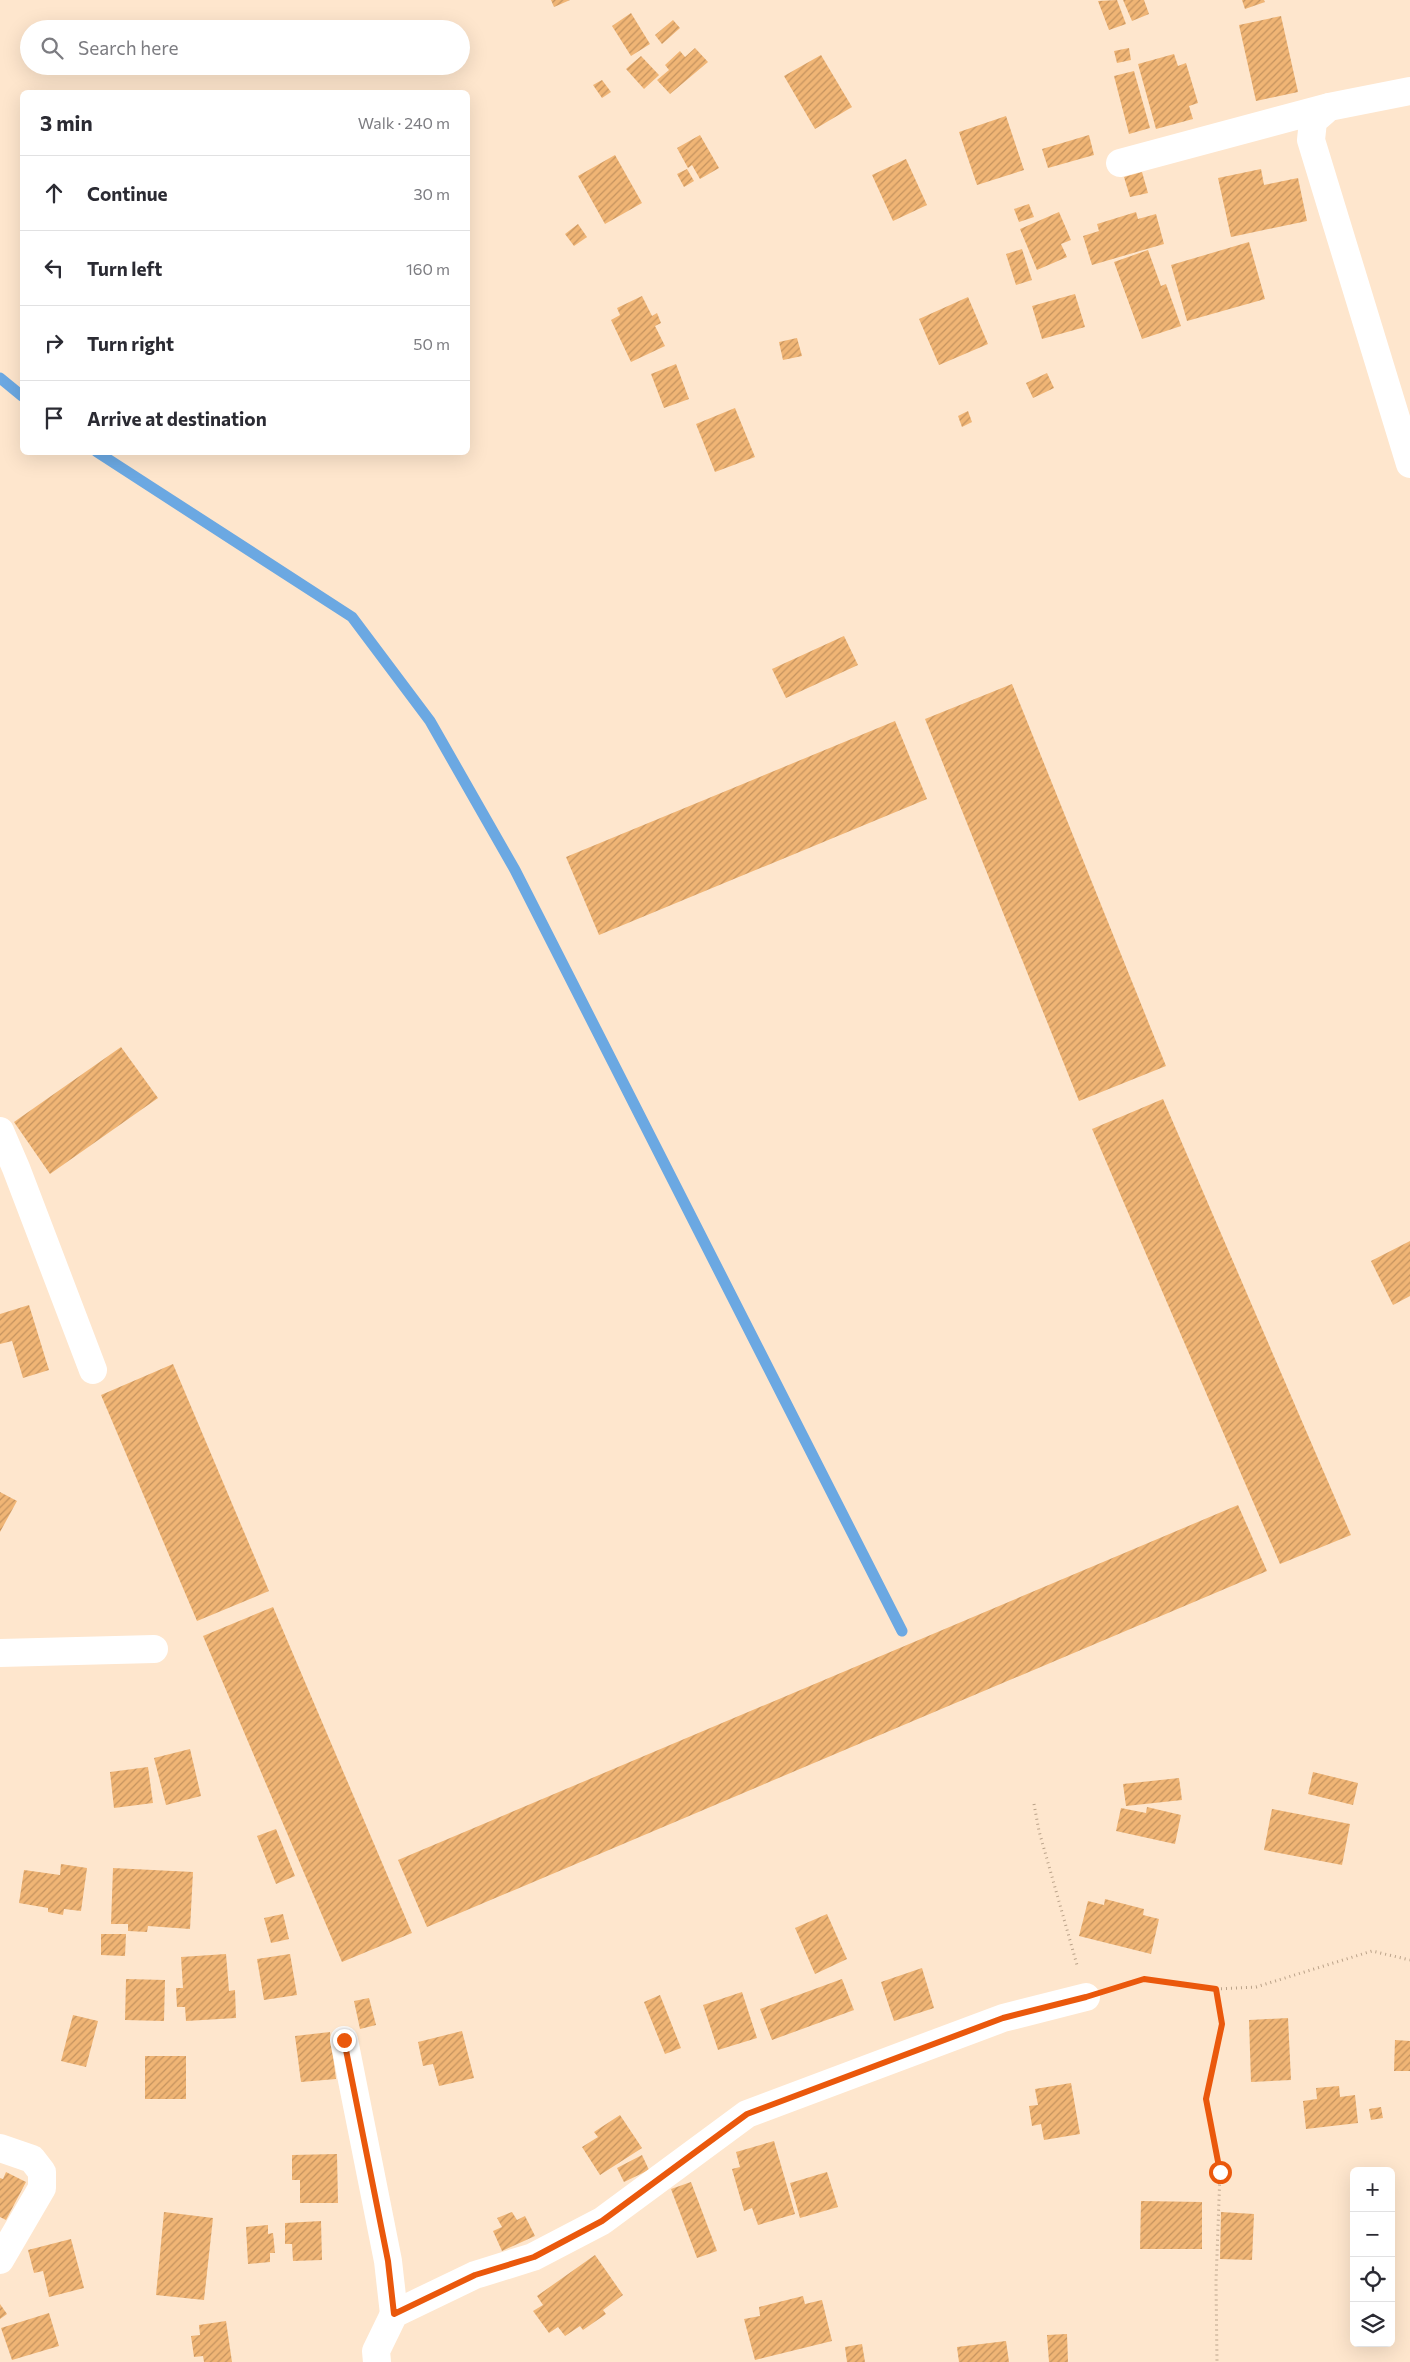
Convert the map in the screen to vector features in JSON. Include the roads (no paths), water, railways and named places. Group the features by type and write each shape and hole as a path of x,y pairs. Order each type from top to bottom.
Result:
{"street":[{"path":"1120,163 1329,107 1410,91"},
{"path":"1329,107 1313,121 1311,140 1410,464"},
{"path":"0,1131 93,1370"},
{"path":"0,1653 154,1649"},
{"path":"394,2314 475,2275 534,2257 602,2221 747,2114 1003,2018 1086,1997"},
{"path":"344,2040 388,2261 394,2314 376,2351 377,2362"},
{"path":"0,2148 32,2159 42,2172 42,2188 0,2260"}],"waterway":[{"path":"0,378 20,394"},
{"path":"102,455 352,617 430,721 515,870 902,1631"}]}
